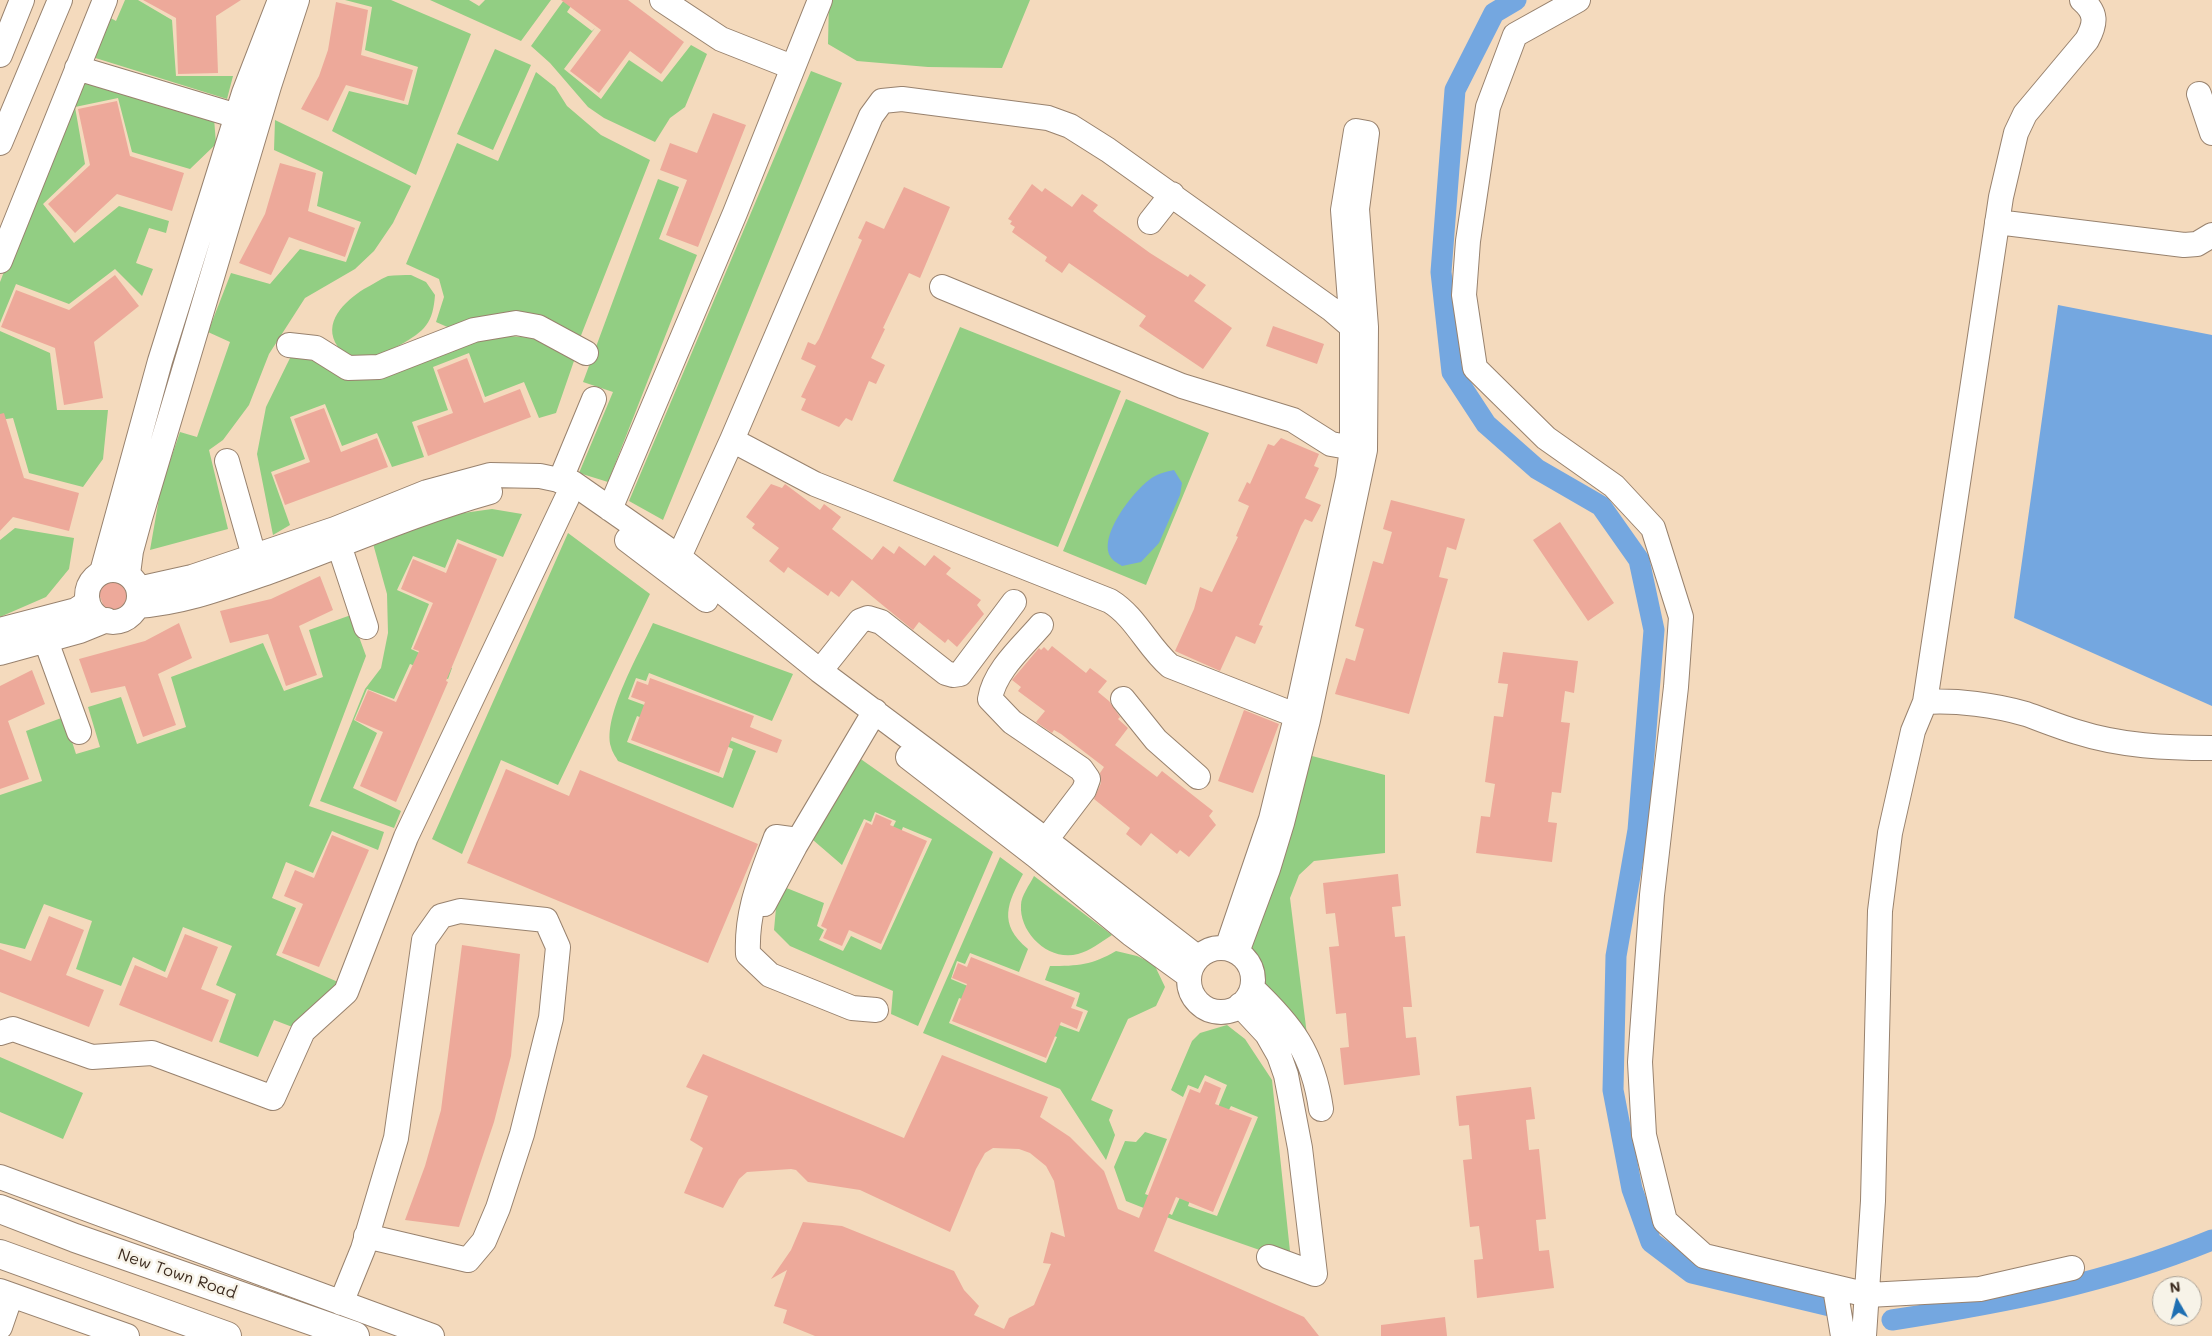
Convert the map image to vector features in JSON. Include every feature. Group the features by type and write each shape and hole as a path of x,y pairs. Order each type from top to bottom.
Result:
{"main road":[{"name":"New Town Road","path":"0,1209 75,1238 345,1319"},
{"path":"0,1254 227,1336"}],"street":[{"path":"0,55 22,0"},
{"path":"0,144 60,0"},
{"path":"0,261 105,0"},
{"path":"107,620 92,611 88,602 90,585 102,572 160,361 237,116 280,0"},
{"path":"0,653 80,631 107,620 124,619 132,614 134,590 131,550 269,86 297,0"},
{"path":"662,0 721,39 792,67"},
{"path":"610,509 732,222 820,0"},
{"path":"1578,0 1515,35 1488,107 1468,241 1464,295 1475,368 1546,438 1614,486 1653,528 1681,616 1652,895 1640,1062 1644,1135 1665,1221 1704,1256 1868,1295 1980,1289 2072,1268"},
{"path":"1864,1336 1868,1295 1879,1029 1880,911 1890,832 1913,731 1925,702 1997,222 2016,133 2025,114 2087,40 2093,29 2095,18 2091,8 2082,0"},
{"path":"77,68 237,116"},
{"path":"2199,94 2212,133"},
{"path":"679,557 732,440 871,116 882,102 902,99 1048,118 1070,126 1172,194 1359,327"},
{"path":"1232,950 1271,860 1359,449 1357,208 1362,132"},
{"path":"1150,222 1172,194"},
{"path":"1997,222 2184,245 2197,244 2212,235"},
{"path":"942,287 1182,386 1293,420 1330,444 1359,449"},
{"path":"289,345 316,348 348,368 379,367 474,330 516,323 538,327 586,353"},
{"path":"0,1033 13,1030 92,1057 152,1053 273,1098 302,1030 346,992 406,837 564,490 594,398"},
{"path":"732,440 815,484 1110,601 1123,609 1147,637 1160,658 1170,666 1302,718"},
{"path":"227,461 254,556"},
{"path":"134,590 192,577 335,529 427,492 490,475 540,476 564,490 672,573 1047,849 1193,967"},
{"path":"102,572 120,570 134,590 200,596 433,508 492,491 539,492 564,490 573,483 679,557 820,671 870,717"},
{"path":"339,545 366,627"},
{"path":"0,630 76,610 88,602"},
{"path":"820,671 860,621 868,618 881,622 946,673 952,675 960,674 1014,602"},
{"path":"1041,625 1004,669 991,690 990,699 1012,722 1081,769 1088,778 1084,790 1047,849"},
{"path":"46,641 79,732"},
{"path":"1123,699 1156,740 1198,777"},
{"path":"1925,702 1945,701 2025,714 2077,732 2124,743 2166,748 2212,748"},
{"path":"870,717 798,840 764,904 752,902 747,930 748,954 770,975 852,1008 876,1010"},
{"path":"345,1319 366,1236 396,1138 424,940 441,916 460,911 546,920 558,948 551,1018 522,1134 498,1208 484,1241 468,1260 366,1236"},
{"path":"1216,948 1232,950 1250,968 1253,978 1246,997 1220,1012 1200,1004 1189,987 1193,967 1216,948"},
{"path":"1246,997 1275,1010 1302,1045 1318,1083 1321,1109"},
{"path":"1246,997 1279,1054 1286,1075 1300,1148 1315,1274 1269,1257"},
{"path":"0,1177 345,1319 432,1336"},
{"path":"1835,1288 1843,1336"},
{"path":"0,1327 6,1293 124,1335"}],"green space":[{"path":"125,0 138,0 172,20 176,76 233,76 227,99 89,56 105,15 116,21"},
{"path":"345,0 391,0 471,34 416,175 332,131 349,91 408,105 418,67 365,50 372,7"},
{"path":"430,0 469,0 479,6 485,0 551,0 521,41"},
{"path":"564,0 575,0 567,12 592,31 595,28 564,69 601,99 629,60 662,82 691,45 707,54 685,107 670,118 655,142 604,118 588,107 550,63 531,46"},
{"path":"829,0 1030,0 1002,68 928,67 857,61 828,44"},
{"path":"495,49 531,65 493,150 457,134"},
{"path":"811,71 842,83 663,520 629,501"},
{"path":"536,72 555,87 567,106 601,135 650,160 580,338 452,329 436,322 444,297 439,279 406,264 457,143 498,161"},
{"path":"79,78 214,118 216,144 190,169 132,152 118,98 75,107 85,164 43,204 74,243 119,206 169,221 166,233 149,228 136,263 153,269 142,296 115,269 69,304 16,284 0,323 0,282"},
{"path":"275,120 411,186 393,223 374,251 355,269 305,298 269,354 249,405 223,440 209,450 228,529 150,550 161,487 180,432 197,437 230,342 208,332 231,273 270,284 300,249 346,262 361,222 317,206 323,172 274,150"},
{"path":"658,179 679,187 659,239 697,255 608,482 579,473 613,392 583,382"},
{"path":"411,275 426,282 435,295 430,319 422,330 409,340 377,355 359,359 344,354 333,338 332,330 334,321 343,306 364,289 385,277"},
{"path":"960,327 1121,391 1058,547 893,481"},
{"path":"0,331 50,353 57,410 108,410 103,459 83,487 29,473 13,418 0,420"},
{"path":"497,335 534,338 575,358 556,413 539,418 524,382 485,397 469,353 433,367 448,410 412,422 424,457 392,467 377,433 342,446 325,404 290,417 305,459 271,472 290,525 273,535 257,454 266,407 291,356 324,363 457,344"},
{"path":"1126,399 1209,433 1146,585 1063,551"},
{"path":"492,509 522,514 503,557 457,539 445,568 413,556 397,590 429,604 411,649 452,668 448,679 410,664 394,699 367,689 354,720 377,733 353,788 401,811 394,828 320,801 365,689 381,668 388,633 387,594 372,540 449,515"},
{"path":"15,528 74,538 69,569 46,597 0,617 0,540"},
{"path":"568,533 650,594 558,785 501,760 462,854 432,839"},
{"path":"351,615 366,656 309,806 384,832 378,850 332,831 313,873 286,862 272,898 296,908 276,955 338,982 295,1028 274,1020 258,1057 219,1042 236,994 216,985 232,946 183,927 165,972 133,957 121,986 76,969 92,921 44,904 25,949 0,943 0,795 42,781 26,731 64,717 76,754 100,747 88,707 121,697 137,744 186,727 171,677 263,643 284,691 323,677 309,630"},
{"path":"653,623 793,674 772,721 649,673 646,681 636,678 628,699 666,713 661,725 637,716 627,742 723,778 733,749 724,745 727,739 756,751 733,808 618,761 612,751 610,734 617,702"},
{"path":"855,755 993,852 918,1026 891,1014 893,991 790,946 774,930 776,908 784,887 824,903 817,926 824,930 819,940 843,951 851,936 881,950 932,839 903,827 897,842 888,837 896,821 875,812 871,822 864,819 842,865 813,840"},
{"path":"1312,756 1385,775 1385,853 1314,861 1299,875 1290,898 1307,1035 1282,1001 1261,988 1258,957 1247,946"},
{"path":"1000,857 1023,874 1013,894 1008,913 1012,930 1018,940 1028,949 1019,972 970,953 965,964 957,961 951,979 982,992 977,1005 959,998 949,1023 1046,1063 1057,1037 1043,1032 1048,1021 1079,1032 1088,1011 1076,1006 1080,993 1045,980 1050,966 1084,964 1116,951 1137,956 1154,964 1165,987 1156,1006 1128,1019 1091,1100 1113,1110 1109,1120 1115,1135 1106,1160 1060,1089 923,1033"},
{"path":"1034,876 1112,935 1087,951 1078,954 1057,954 1038,943 1025,926 1021,905 1024,894"},
{"path":"1227,1025 1245,1039 1272,1080 1291,1261 1126,1201 1114,1167 1125,1141 1136,1142 1145,1132 1167,1139 1145,1194 1156,1198 1152,1206 1172,1215 1186,1184 1194,1188 1188,1206 1217,1216 1258,1117 1231,1106 1223,1121 1214,1117 1227,1085 1205,1075 1198,1089 1188,1085 1183,1097 1171,1090 1192,1041 1200,1033"},
{"path":"0,1057 83,1093 63,1139 0,1112"}],"water":[{"path":"2058,305 2212,335 2212,706 2014,618"},
{"path":"1174,470 1182,483 1180,495 1159,543 1141,562 1122,566 1110,556 1108,547 1109,537 1113,526 1119,515 1142,486 1164,472"}],"building":[{"path":"143,0 241,0 216,16 218,73 178,74 176,18"},
{"path":"561,0 628,0 684,42 661,74 630,51 599,93 570,71 601,30"},
{"path":"336,2 368,10 361,55 413,70 404,101 346,85 328,121 301,109 319,76 328,50"},
{"path":"117,101 130,156 184,173 172,211 117,194 75,233 48,204 90,165 78,109"},
{"path":"713,113 746,125 698,247 666,235 687,180 660,170 670,143 697,153"},
{"path":"280,163 316,173 308,211 355,228 345,257 289,237 271,275 239,263 265,214"},
{"path":"1032,184 1042,192 1045,188 1072,207 1082,194 1098,205 1093,211 1099,216 1150,253 1188,277 1190,274 1206,285 1194,301 1232,328 1203,369 1139,326 1146,316 1069,263 1062,273 1045,261 1047,257 1012,232 1015,227 1010,224 1012,221 1008,219"},
{"path":"904,187 950,207 920,278 909,273 883,328 885,329 871,358 885,365 876,384 869,381 852,421 846,418 839,427 801,410 806,399 801,397 816,366 801,359 808,342 815,345 819,339 862,240 858,238 866,221 884,229"},
{"path":"115,275 139,306 94,342 103,398 64,405 55,348 1,327 16,290 69,310"},
{"path":"1273,326 1324,344 1317,364 1266,346"},
{"path":"467,358 484,403 520,389 531,417 428,456 417,426 453,413 437,370"},
{"path":"324,408 341,452 377,438 388,467 285,505 274,475 310,462 294,419"},
{"path":"4,413 24,478 79,493 69,531 13,517 0,531 0,414"},
{"path":"1281,438 1319,454 1314,466 1319,468 1305,498 1321,505 1312,522 1305,519 1301,526 1259,625 1263,626 1255,644 1236,636 1220,671 1175,651 1194,609 1200,587 1212,592 1238,537 1236,536 1249,506 1238,501 1247,482 1250,484 1268,444 1274,446"},
{"path":"771,484 782,488 785,484 820,510 824,504 841,517 832,529 872,560 883,546 894,554 899,546 925,566 934,555 951,568 946,574 981,600 977,605 984,614 957,647 948,639 945,643 919,622 913,630 852,580 839,597 831,591 828,596 788,567 784,573 769,561 779,548 752,528 755,524 746,517"},
{"path":"1391,500 1465,519 1456,550 1447,547 1439,577 1448,579 1409,714 1335,694 1346,658 1355,661 1364,629 1355,626 1373,561 1383,564 1392,532 1383,529"},
{"path":"1560,522 1614,603 1588,621 1533,540"},
{"path":"458,543 497,559 446,681 448,682 396,802 360,786 383,732 355,720 368,690 396,702 419,651 413,649 433,603 401,589 413,559 446,573"},
{"path":"320,576 333,610 299,626 317,675 286,686 268,634 230,643 220,611 271,599"},
{"path":"117,581 125,587 127,597 123,607 118,610 104,607 99,594 103,585"},
{"path":"179,623 192,658 158,674 176,725 143,737 125,686 91,693 79,659 145,641"},
{"path":"1052,646 1086,673 1090,668 1107,681 1098,692 1109,701 1120,717 1118,719 1128,728 1115,745 1157,777 1162,771 1213,811 1209,816 1216,825 1189,857 1180,850 1177,854 1151,833 1141,846 1126,834 1130,828 1094,799 1101,783 1100,773 1104,767 1061,734 1054,730 1052,733 1036,722 1045,711 1018,691 1021,687 1012,680 1039,648 1041,650 1044,647 1048,651"},
{"path":"1503,652 1578,661 1574,693 1565,691 1561,722 1570,723 1561,793 1552,792 1548,822 1557,823 1552,862 1476,853 1481,816 1490,817 1495,784 1485,782 1494,716 1503,717 1508,684 1498,683"},
{"path":"32,670 45,704 8,721 29,779 0,789 0,686"},
{"path":"650,678 754,716 750,727 782,740 777,753 732,737 719,773 631,740 645,702 631,697 637,681 648,685"},
{"path":"1244,710 1279,724 1253,793 1218,781"},
{"path":"506,769 569,796 580,770 758,844 708,963 467,863"},
{"path":"876,814 892,821 890,825 927,841 881,944 849,930 842,946 823,938 827,929 821,926 866,822 872,825"},
{"path":"332,835 369,850 319,967 282,953 303,904 284,896 295,870 314,878"},
{"path":"1398,874 1401,906 1392,907 1395,937 1405,936 1412,1007 1403,1007 1406,1038 1416,1037 1420,1075 1344,1085 1340,1048 1349,1047 1346,1013 1336,1014 1329,947 1339,946 1335,913 1326,914 1323,883"},
{"path":"49,916 84,930 66,975 104,990 89,1027 0,992 0,949 31,961"},
{"path":"185,934 218,947 201,989 229,1000 212,1042 119,1005 135,965 167,978"},
{"path":"462,945 520,954 511,1056 494,1122 459,1227 405,1220 425,1166 441,1110"},
{"path":"971,957 1075,998 1071,1008 1083,1012 1077,1029 1061,1022 1046,1058 952,1021 967,984 952,978 958,963 967,967"},
{"path":"703,1054 904,1138 942,1055 1048,1097 1040,1117 1070,1137 1104,1171 1118,1209 1139,1218 1190,1089 1200,1093 1205,1081 1221,1088 1215,1104 1252,1118 1213,1212 1176,1197 1154,1251 1304,1317 1319,1336 815,1336 783,1323 787,1310 774,1306 787,1270 771,1279 791,1250 803,1222 842,1226 954,1271 964,1290 979,1306 974,1315 1004,1329 1009,1318 1034,1305 1051,1264 1043,1263 1051,1232 1065,1237 1054,1181 1046,1166 1030,1153 1019,1149 993,1148 985,1153 976,1169 950,1232 860,1190 808,1182 796,1170 791,1169 747,1172 739,1179 723,1208 684,1193 703,1148 690,1140 708,1096 686,1087"},
{"path":"1531,1087 1535,1119 1526,1120 1529,1150 1539,1149 1546,1219 1536,1220 1539,1251 1549,1250 1554,1288 1477,1298 1474,1260 1483,1259 1479,1226 1470,1227 1463,1160 1472,1159 1469,1125 1459,1126 1456,1096"},
{"path":"1445,1317 1447,1336 1381,1336 1381,1325"}],"waterway":[{"path":"1516,0 1494,13 1455,90 1441,272 1452,372 1486,424 1537,469 1601,506 1639,560 1654,630 1638,830 1616,956 1613,1090 1632,1189 1651,1242 1692,1273 1830,1306"},
{"path":"1892,1320 2015,1299 2055,1290 2134,1268 2212,1240"}]}
